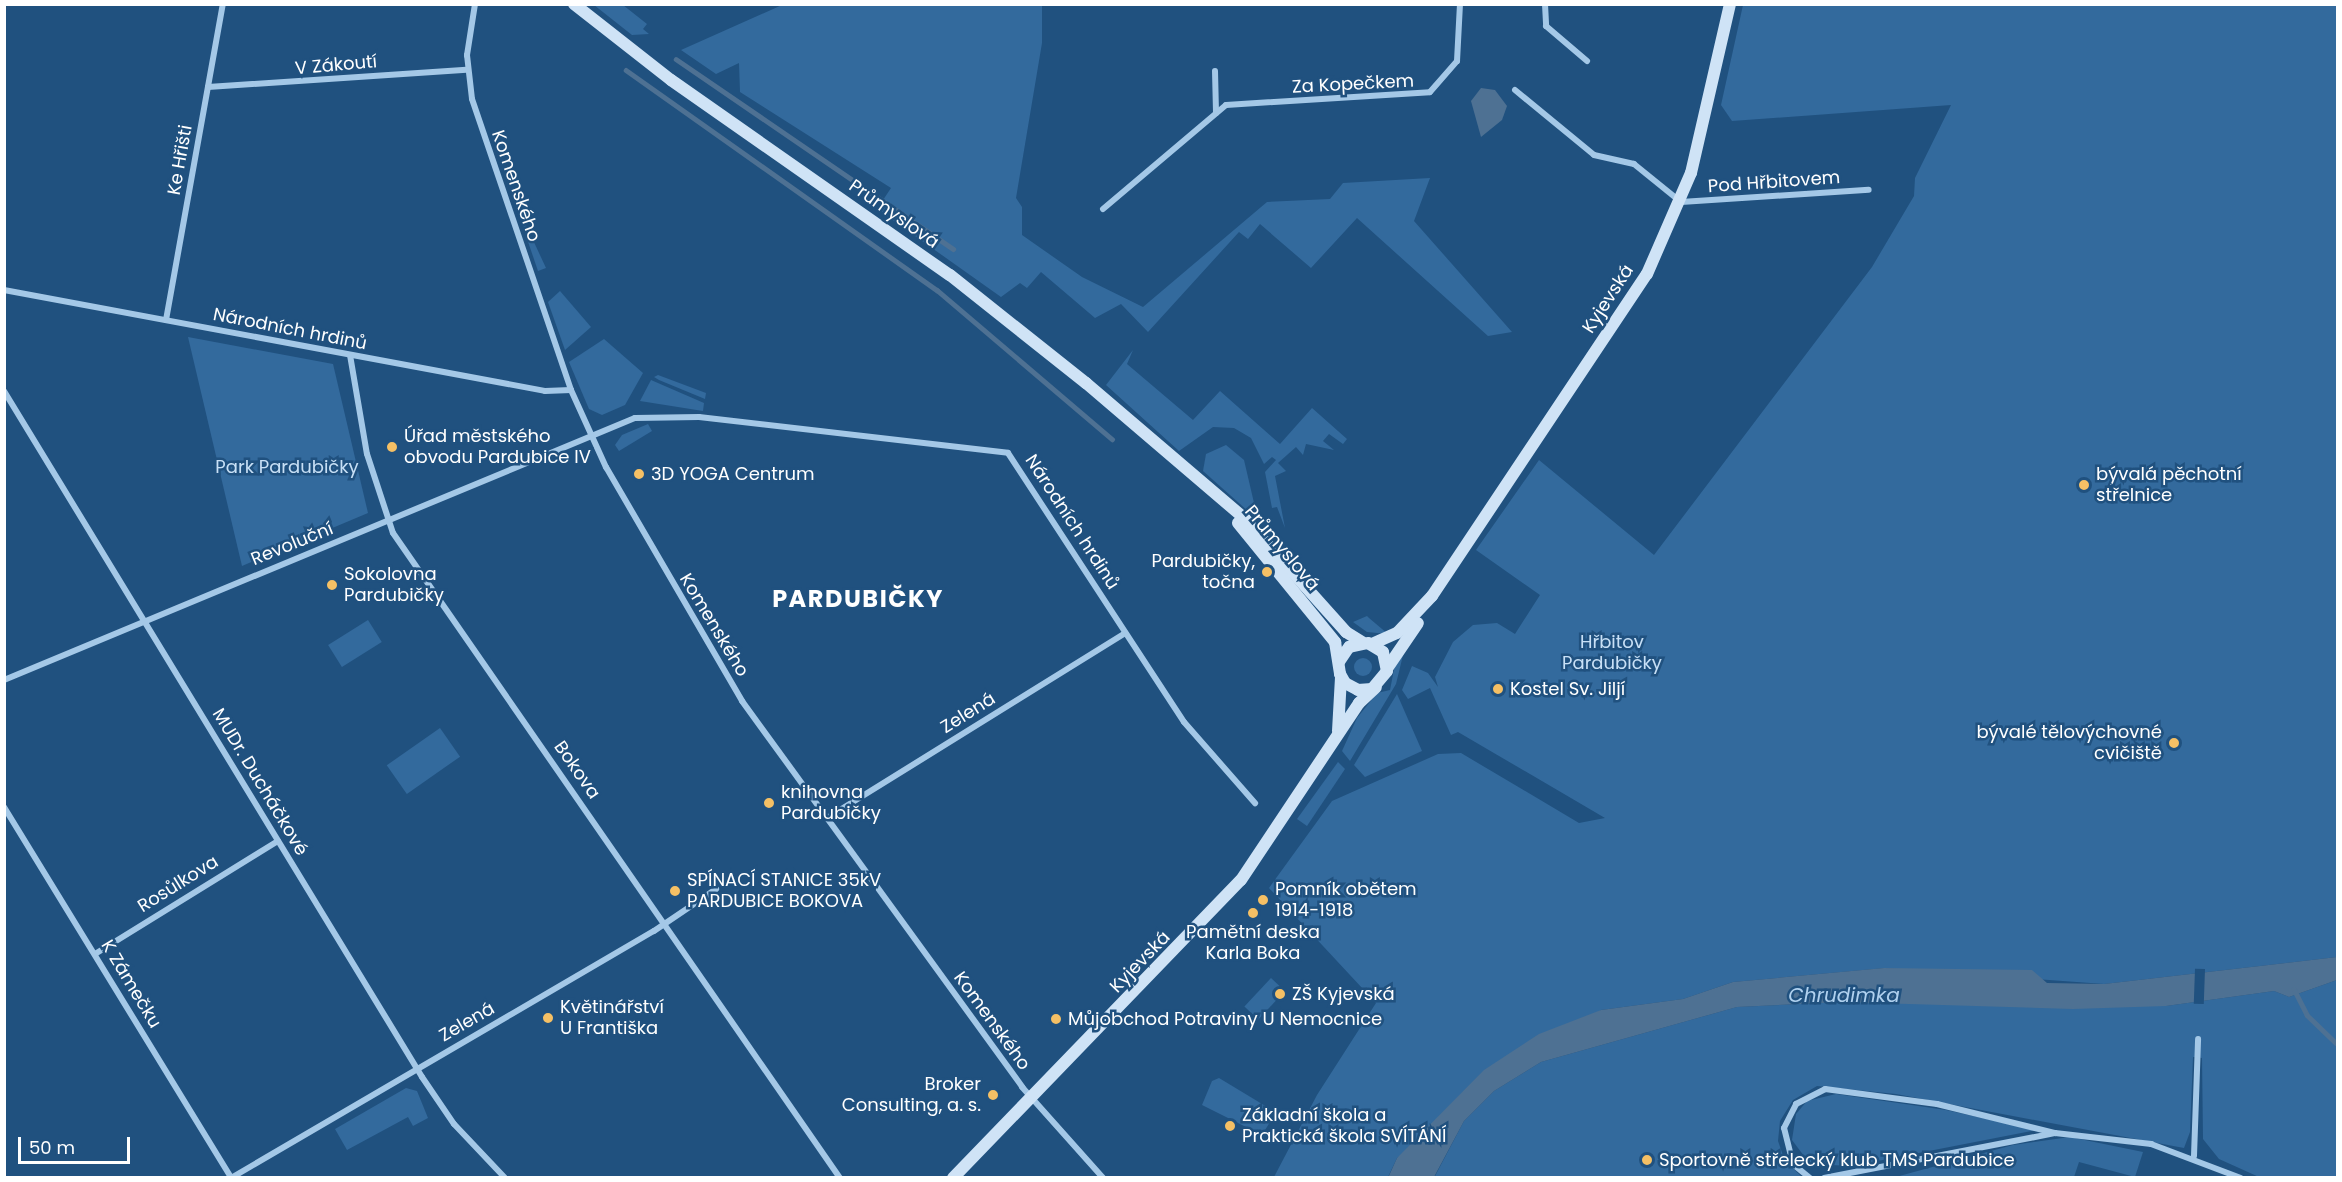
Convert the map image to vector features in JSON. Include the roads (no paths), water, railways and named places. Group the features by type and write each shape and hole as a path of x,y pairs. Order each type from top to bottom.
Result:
{"street":[{"name":"Ke Hřišti","path":"166,320 223,4"},
{"name":"Komenského","path":"475,4 466,70 478,119 571,390 591,438 724,674 1031,1099 1103,1178"},
{"name":"Průmyslová","path":"574,4 671,80 950,275 1245,519 1346,632 1367,643"},
{"name":"Za Kopečkem","path":"1103,209 1226,105 1426,94 1457,61 1460,4"},
{"path":"1545,4 1546,26 1587,61"},
{"name":"Kyjevská","path":"1387,671 1391,656 1635,292 1681,202 1730,4"},
{"name":"V Zákoutí","path":"208,87 466,70"},
{"path":"1215,71 1216,113"},
{"path":"1515,90 1594,155 1634,164 1681,202"},
{"name":"Pod Hřbitovem","path":"1681,202 1869,190"},
{"name":"Národních hrdinů","path":"4,290 545,391 571,390"},
{"name":"Bokova","path":"350,355 350,375 386,522 666,923 840,1178"},
{"name":"MUDr. Ducháčkové","path":"4,391 417,1068 454,1124 505,1178"},
{"name":"Národních hrdinů","path":"591,438 635,418 684,416 1008,453 1184,723 1256,803"},
{"name":"Revoluční","path":"4,680 591,438"},
{"name":"Průmyslová","path":"1182,467 1285,575 1335,642 1340,668"},
{"name":"Kyjevská","path":"1367,643 1405,627 1443,580"},
{"name":"Zelená","path":"826,818 1125,633"},
{"path":"1367,643 1386,657 1387,671 1376,687 1353,689 1340,668 1346,650 1367,643"},
{"name":"Kyjevská","path":"1331,752 1342,716 1340,668"},
{"name":"Kyjevská","path":"953,1178 1241,880 1331,752 1359,703 1376,687"},
{"name":"K Zámečku","path":"4,807 231,1177"},
{"name":"Rosůlkova","path":"94,954 278,841"},
{"name":"Zelená","path":"231,1177 666,923 716,889"},
{"path":"2194,1156 2198,1039"},
{"path":"1810,1178 1793,1164 1784,1128 1796,1104 1825,1089 1937,1104 2055,1133 2116,1138 2194,1156 2241,1178"},
{"path":"1824,1178 2055,1133"}],"water":[{"path":"1481,88 1495,90 1507,106 1502,120 1481,137 1471,101"},
{"name":"Chrudimka","path":"2337,957 2337,980 2289,997 2274,991 2166,1006 2073,1009 1842,1002 1737,1007 1541,1062 1494,1091 1464,1121 1434,1177 1388,1178 1397,1158 1484,1070 1539,1034 1601,1010 1683,999 1733,982 1884,968 2032,970 2047,983 2104,984"}],"waterway":[{"path":"676,59 953,249"},
{"path":"626,70 937,290 1112,439"},
{"path":"2294,989 2307,1015 2336,1043"}],"place":[{"name":"Úřad městského obvodu Pardubice IV","path":"392,447"},
{"name":"3D YOGA Centrum","path":"639,474"},
{"name":"bývalá pěchotní střelnice","path":"2084,485"},
{"name":"Pardubičky, točna","path":"1267,572"},
{"name":"Sokolovna Pardubičky","path":"332,585"},
{"name":"Kostel Sv. Jiljí","path":"1498,689"},
{"name":"bývalé tělovýchovné cvičiště","path":"2174,743"},
{"name":"knihovna Pardubičky","path":"769,803"},
{"name":"SPÍNACÍ STANICE 35kV PARDUBICE BOKOVA","path":"675,891"},
{"name":"Pomník obětem 1914-1918","path":"1263,900"},
{"name":"Pamětní deska Karla Boka","path":"1253,913"},
{"name":"ZŠ Kyjevská","path":"1280,994"},
{"name":"Květinářství U Františka","path":"548,1018"},
{"name":"Můjobchod Potraviny U Nemocnice","path":"1056,1019"},
{"name":"Broker Consulting, a. s.","path":"993,1095"},
{"name":"Základní škola a Praktická škola SVÍTÁNÍ","path":"1230,1126"},
{"name":"Sportovně střelecký klub TMS Pardubice","path":"1647,1160"}],"district":[{"name":"PARDUBIČKY","path":"858,599"}],"park label":[{"name":"Park Pardubičky","path":"287,467"},
{"name":"Hřbitov Pardubičky","path":"1612,653"}]}
